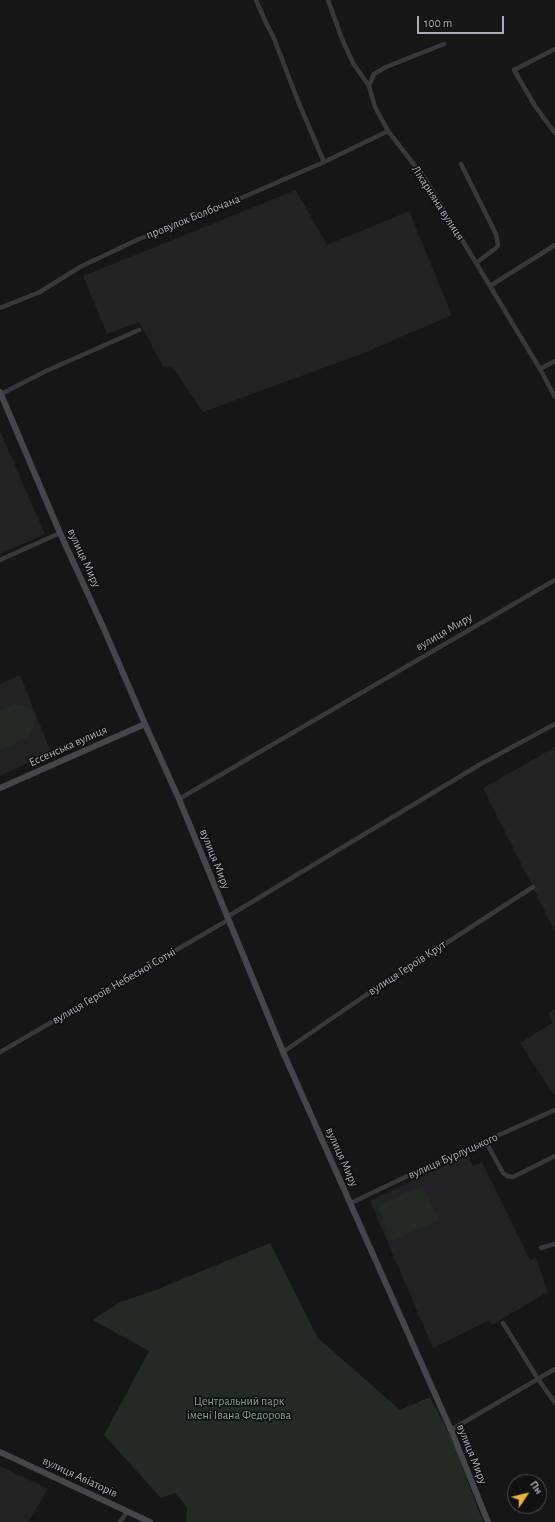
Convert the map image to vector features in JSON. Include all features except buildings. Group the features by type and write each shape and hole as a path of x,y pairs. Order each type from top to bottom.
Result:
{"main road":[{"name":"вулиця Миру","path":"0,393 179,799 283,1052 451,1430 488,1522"},
{"name":"Ессенська вулиця","path":"0,788 145,724"},
{"name":"вулиця Авіаторів","path":"0,1452 150,1522"}],"street":[{"path":"256,0 273,36 298,101 324,162"},
{"name":"Лікарняна вулиця","path":"328,0 353,64 369,86 375,106 388,131 426,180 540,369 555,398"},
{"path":"369,86 374,74 444,44"},
{"path":"555,50 514,70 535,106 555,133"},
{"name":"провулок Болбочана","path":"0,308 40,292 80,267 139,239 209,212 324,162 388,131"},
{"path":"461,164 496,234 498,245 476,263"},
{"path":"490,286 555,245"},
{"path":"0,393 46,370 139,330"},
{"path":"540,369 555,361"},
{"path":"0,560 60,532"},
{"name":"вулиця Миру","path":"179,799 555,580"},
{"name":"вулиця Героїв Небесної Сотні","path":"0,1052 228,918 479,765 555,724"},
{"name":"вулиця Героїв Крут","path":"283,1052 366,995 532,887"},
{"name":"вулиця Бурлуцького","path":"351,1203 422,1169 486,1142 555,1110"},
{"path":"486,1142 503,1173 507,1176 513,1177 555,1156"},
{"path":"541,1248 555,1244"},
{"path":"503,1323 555,1403"},
{"path":"451,1430 555,1369"},
{"path":"120,1522 127,1512"}],"shaded area":[{"path":"296,190 327,245 409,211 452,315 364,353 203,412 173,368 163,366 139,322 107,334 83,276"},
{"path":"0,431 45,534 0,554"},
{"path":"20,675 51,752 0,776 0,684"},
{"path":"555,747 555,931 483,788"},
{"path":"555,1009 555,1096 520,1043 552,1023 548,1013"},
{"path":"467,1155 473,1166 482,1162 530,1260 536,1258 548,1292 492,1325 489,1320 433,1348 370,1201"},
{"path":"0,1466 48,1489 28,1522 0,1522"}],"green space":[{"path":"17,704 26,706 33,711 36,720 34,728 27,737 0,751 0,710"},
{"path":"423,1186 439,1220 392,1241 377,1206"},
{"name":"Центральний парк імені Івана Федорова","path":"270,1243 318,1338 400,1410 430,1397 452,1440 483,1522 186,1522 187,1507 175,1493 161,1498 104,1435 149,1351 93,1320 118,1303 158,1289"}]}
